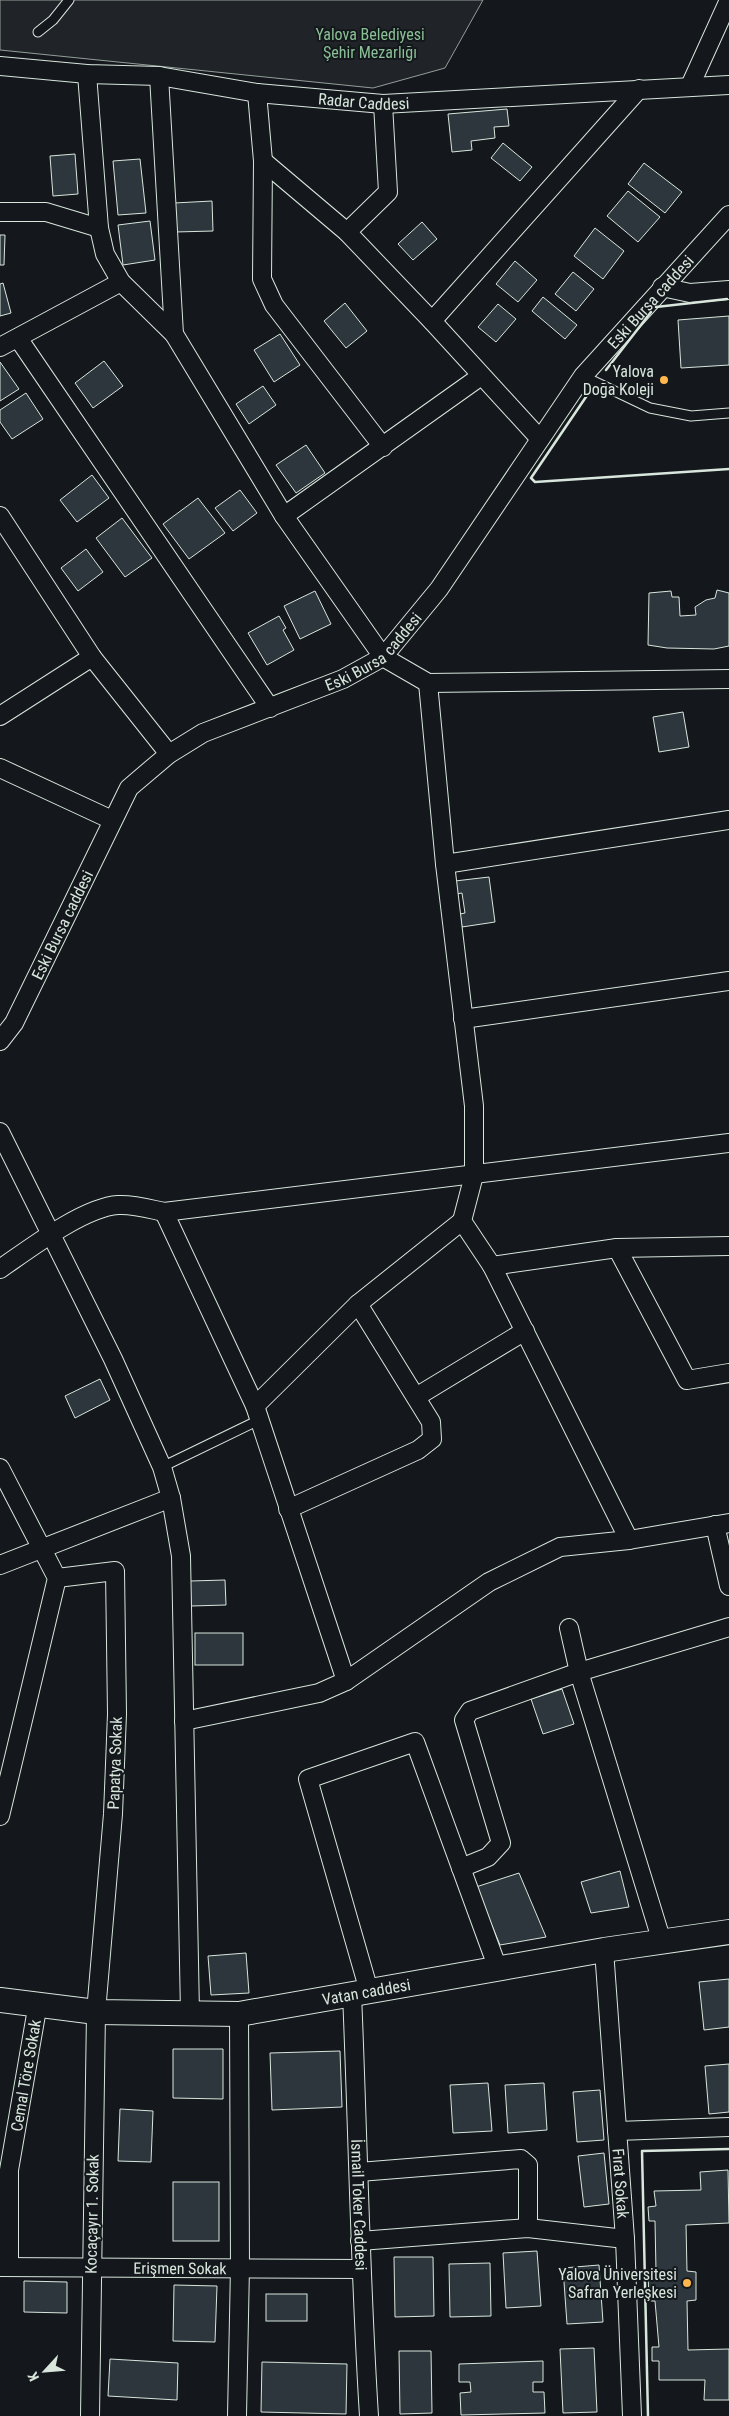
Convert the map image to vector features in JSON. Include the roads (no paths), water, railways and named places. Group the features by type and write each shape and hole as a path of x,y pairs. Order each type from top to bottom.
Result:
{"street":[{"path":"690,86 729,0"},
{"name":"Radar Caddesi","path":"0,66 87,74 159,76 257,93 383,104 729,84"},
{"path":"87,74 99,228 105,254 121,282 174,334 284,516 383,657 428,683 729,679"},
{"path":"159,76 174,334"},
{"path":"432,321 639,89"},
{"path":"257,93 262,161 262,279 274,304 384,447"},
{"path":"346,232 388,192 383,104"},
{"path":"262,161 346,232 432,321 540,439"},
{"path":"0,212 46,212 99,228"},
{"name":"Eski Bursa caddesi","path":"0,1041 14,1023 129,788 169,754 203,733 343,679 383,657 439,589 583,376 662,288 715,233 729,215"},
{"path":"0,347 121,282"},
{"path":"662,288 690,293 729,290"},
{"path":"18,338 270,708"},
{"path":"284,516 384,447 481,376"},
{"path":"0,516 92,656 169,754"},
{"path":"0,716 92,656"},
{"path":"257,1413 358,1304 462,1221 474,1175 474,1106 444,864 428,683"},
{"path":"0,768 112,820"},
{"path":"444,864 729,820"},
{"path":"463,1019 729,981"},
{"path":"0,1132 114,1359 162,1467 171,1498 181,1556 190,2013"},
{"path":"0,1269 51,1235 102,1207 120,1204 164,1212 729,1143"},
{"path":"164,1212 257,1413 346,1681"},
{"path":"462,1221 492,1266 629,1540"},
{"path":"492,1266 617,1248 729,1246"},
{"path":"617,1248 687,1380 729,1373"},
{"path":"288,1509 418,1450 432,1439 431,1422 358,1304"},
{"path":"416,1397 525,1331"},
{"path":"0,1468 57,1578 0,1816"},
{"path":"0,1565 171,1498"},
{"path":"184,1721 319,1693 346,1681 489,1582 560,1547 629,1540 722,1524 729,1586"},
{"name":"Papatya Sokak","path":"57,1578 115,1571 117,1714 115,1774 96,2012"},
{"path":"498,1969 461,1868 488,1857 501,1843 464,1720 470,1711 580,1672 729,1627"},
{"path":"569,1628 580,1672 662,1942"},
{"name":"İsmail Toker Caddesi","path":"369,2416 360,2269 360,1993 308,1779 415,1742 461,1868"},
{"name":"Vatan caddesi","path":"0,2000 38,2003 96,2012 239,2014 604,1950 729,1932"},
{"name":"Fırat Sokak","path":"604,1950 625,2239 632,2416"},
{"name":"Cemal Töre Sokak","path":"5,2266 8,2170 38,2003"},
{"name":"Kocaçayır 1. Sokak","path":"90,2416 96,2012"},
{"path":"236,2416 240,2267 239,2014"},
{"path":"617,2132 729,2127"},
{"path":"359,2172 521,2159 528,2165 528,2228"},
{"path":"360,2241 528,2228 625,2239"},
{"name":"Erişmen Sokak","path":"5,2266 360,2269"}],"lane":[{"path":"38,32 53,20 69,0"},
{"path":"583,376 650,408 692,416 729,413"},
{"path":"162,1467 257,1413"}],"place":[{"name":"Yalova Doğa Koleji","path":"664,380"},
{"name":"Yalova Üniversitesi Safran Yerleşkesi","path":"687,2283"}],"park label":[{"name":"Yalova Belediyesi Şehir Mezarlığı","path":"370,43"}]}
